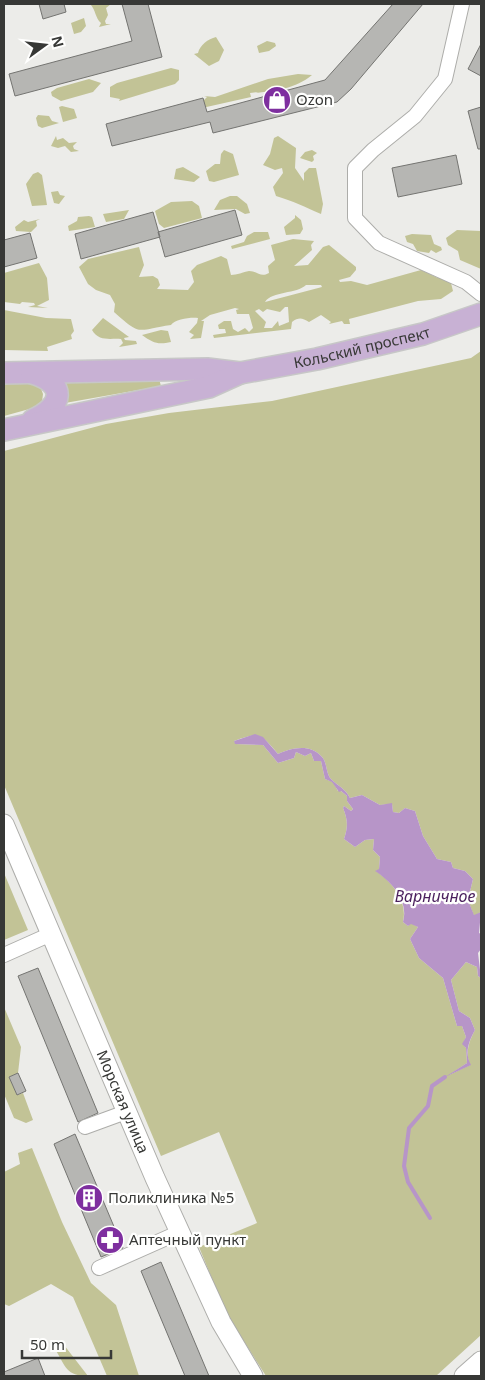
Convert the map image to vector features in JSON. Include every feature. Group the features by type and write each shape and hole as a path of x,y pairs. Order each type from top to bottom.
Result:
{"main road":[{"name":"Кольский проспект","path":"10,428 209,387 240,373 317,359 423,334 481,314"},
{"name":"Кольский проспект","path":"4,373 207,369 240,373"},
{"path":"10,428 44,415 52,409 58,400 56,387 50,381 30,372"}],"street":[{"path":"462,4 445,79 415,116 373,150 355,168 355,218 379,243 466,282 481,294"},
{"name":"Морская улица","path":"4,824 126,1112 180,1232 221,1322 253,1376"},
{"path":"4,955 51,934"},
{"path":"85,1127 126,1112"},
{"path":"99,1268 180,1232"},
{"path":"464,1376 481,1361"}],"green space":[{"path":"90,4 111,4 106,8 108,15 105,21 106,24 111,24 99,27 101,23"},
{"path":"84,18 86,26 81,32 74,34 71,23"},
{"path":"216,37 224,50 219,61 209,66 194,54 198,53 201,47 210,39"},
{"path":"267,41 275,43 276,46 269,51 259,53 257,46"},
{"path":"171,68 179,70 179,80 175,84 119,101 120,99 110,97 110,87 117,83"},
{"path":"298,74 312,75 306,80 286,88 250,93 251,97 202,108 201,103 207,97 204,96 215,97 268,79"},
{"path":"89,79 101,83 93,92 61,101 52,96 51,92 57,88"},
{"path":"59,107 74,109 77,118 63,122"},
{"path":"38,115 49,116 52,121 59,123 42,128 38,126 36,118"},
{"path":"56,136 57,140 63,138 69,143 77,142 73,146 74,149 79,151 71,152 65,146 58,148 51,146"},
{"path":"278,136 296,148 295,168 304,181 304,173 309,168 316,168 323,204 321,214 276,196 273,187 283,173 282,168 275,170 263,165 270,154 274,138"},
{"path":"224,150 233,154 239,175 214,182 209,181 206,171 215,164 220,164 221,154"},
{"path":"312,150 317,153 313,156 314,160 312,162 300,158 305,152"},
{"path":"183,167 200,177 194,182 174,179 176,169"},
{"path":"38,172 42,175 47,205 32,206 26,184 33,174"},
{"path":"58,191 60,195 65,196 59,204 54,203 51,192"},
{"path":"230,196 237,196 247,204 250,213 245,214 236,209 214,210 220,200"},
{"path":"192,201 199,206 202,218 164,228 159,224 155,211 171,202"},
{"path":"129,210 124,219 106,222 103,214"},
{"path":"295,215 301,220 303,229 300,234 286,235 284,227 295,218"},
{"path":"78,217 92,217 95,227 69,231 68,226 77,221"},
{"path":"40,219 36,221 37,226 31,232 16,231 15,227 24,220 28,222"},
{"path":"457,230 481,231 481,269 460,260 458,251 448,245 446,238"},
{"path":"254,232 268,232 270,239 232,249 231,246 244,242 247,236"},
{"path":"412,234 431,235 434,244 441,247 442,250 436,253 431,250 429,253 417,251 413,244 407,242 405,236"},
{"path":"293,239 314,241 311,245 312,250 294,266 308,265 323,247 329,245 356,267 356,270 350,277 339,280 340,282 351,281 367,285 421,270 438,278 450,279 453,291 441,299 418,301 349,319 350,324 344,324 342,321 329,324 331,322 321,315 309,322 297,319 292,322 291,329 214,338 213,335 226,333 225,329 219,329 218,325 224,321 231,321 233,329 238,332 245,328 249,332 253,328 249,314 237,314 236,310 239,309 235,308 210,315 201,321 204,321 201,338 190,339 194,335 189,332 197,323 198,318 183,319 171,325 145,330 135,328 114,312 115,304 110,295 96,290 88,284 79,267 88,259 139,247 144,265 139,277 153,276 158,279 160,285 157,289 188,290 194,282 191,271 197,265 221,256 227,259 231,275 249,271 261,275 269,273 268,266 275,260 271,245","holes":["306,285 321,285 322,287 265,302 268,298 297,290","285,307 288,307 289,322 279,326 278,321 272,328 264,328 266,322 255,311 259,309 263,312 267,309 280,312"]},
{"path":"39,263 47,278 49,300 37,306 48,308 28,307 35,305 34,303 4,302 4,273"},
{"path":"4,310 46,318 71,319 74,331 71,335 72,339 47,347 48,351 4,350"},
{"path":"103,318 129,337 124,338 125,340 136,341 137,344 119,347 123,343 121,339 105,339 95,334 92,330"},
{"path":"161,330 168,331 171,342 156,343 142,335"},
{"path":"481,351 481,912 474,916 468,900 473,879 465,871 453,868 451,862 437,859 423,836 415,811 405,808 399,813 393,812 392,804 380,805 362,795 350,798 329,777 322,757 312,750 300,748 278,754 259,736 249,736 234,741 236,744 263,745 278,763 294,758 296,752 305,756 311,753 314,761 321,761 325,779 333,782 338,791 347,796 347,801 353,809 351,811 344,806 343,808 347,824 344,839 355,847 365,840 374,839 373,850 380,857 379,870 376,871 393,886 401,900 404,914 403,922 408,926 411,923 418,927 410,939 419,958 443,978 457,1026 462,1026 466,1037 463,1044 466,1048 467,1063 449,1075 470,1065 468,1047 475,1030 470,1018 459,1011 451,980 466,962 477,967 478,976 481,978 481,1335 436,1376 266,1376 227,1315 199,1247 257,1223 219,1132 161,1156 4,785 4,451 106,424 169,413 272,401 471,358"},
{"path":"63,379 159,379 161,386 65,403 68,389"},
{"path":"23,381 40,386 43,394 42,402 33,408 4,416 4,383"},
{"path":"4,873 28,930 4,940"},
{"path":"4,1007 21,1047 18,1073 9,1077 17,1095 23,1093 33,1120 26,1123 14,1118 4,1094"},
{"path":"32,1148 62,1222 91,1283 116,1305 139,1376 107,1376 73,1297 51,1284 9,1306 4,1304 4,1172 20,1164 18,1153"},
{"path":"64,1345 88,1376 75,1374 67,1369 55,1349"}],"water":[{"name":"Варничное","path":"255,734 263,737 278,754 300,748 306,748 317,753 324,759 329,777 350,798 362,795 380,805 392,803 393,812 399,813 405,808 415,811 423,836 437,859 451,862 453,868 465,871 473,879 468,900 474,915 481,912 479,933 481,934 481,949 478,953 481,978 478,976 477,967 466,962 451,980 459,1011 470,1018 475,1030 469,1043 468,1056 471,1065 445,1077 467,1063 466,1048 462,1044 466,1037 462,1026 457,1026 443,978 419,958 410,939 418,927 411,924 408,926 403,922 404,907 398,893 393,886 375,871 379,869 380,857 373,850 374,839 365,840 355,847 344,839 347,824 343,808 344,806 351,811 353,809 347,801 347,796 341,791 339,792 332,782 325,779 321,761 314,761 311,753 305,756 296,752 294,758 278,763 263,745 235,744 234,741"}],"building":[{"path":"39,4 64,4 66,12 43,19"},
{"path":"122,4 148,4 162,57 15,96 9,74 132,41"},
{"path":"393,4 423,4 351,89 337,102 213,133 210,122 112,146 106,124 203,98 207,112 325,80"},
{"path":"481,44 481,76 468,69"},
{"path":"481,107 481,149 478,149 468,111"},
{"path":"456,155 462,184 398,197 392,168"},
{"path":"235,210 242,235 165,257 158,232"},
{"path":"153,212 160,237 81,259 75,234"},
{"path":"30,233 37,258 4,267 4,240"},
{"path":"38,968 98,1113 78,1122 18,976"},
{"path":"18,1073 26,1091 17,1095 9,1077"},
{"name":"Поликлиника №5","path":"75,1134 123,1248 101,1257 54,1144"},
{"path":"161,1262 209,1376 185,1376 141,1271"},
{"path":"38,1358 45,1376 4,1376 4,1372"}],"waterway":[{"path":"430,1218 408,1182 404,1166 409,1128 428,1106 432,1086 445,1077"}],"place":[{"name":"Ozon","path":"277,100"},
{"name":"Поликлиника №5","path":"89,1198"},
{"name":"Аптечный пункт","path":"110,1240"}]}
